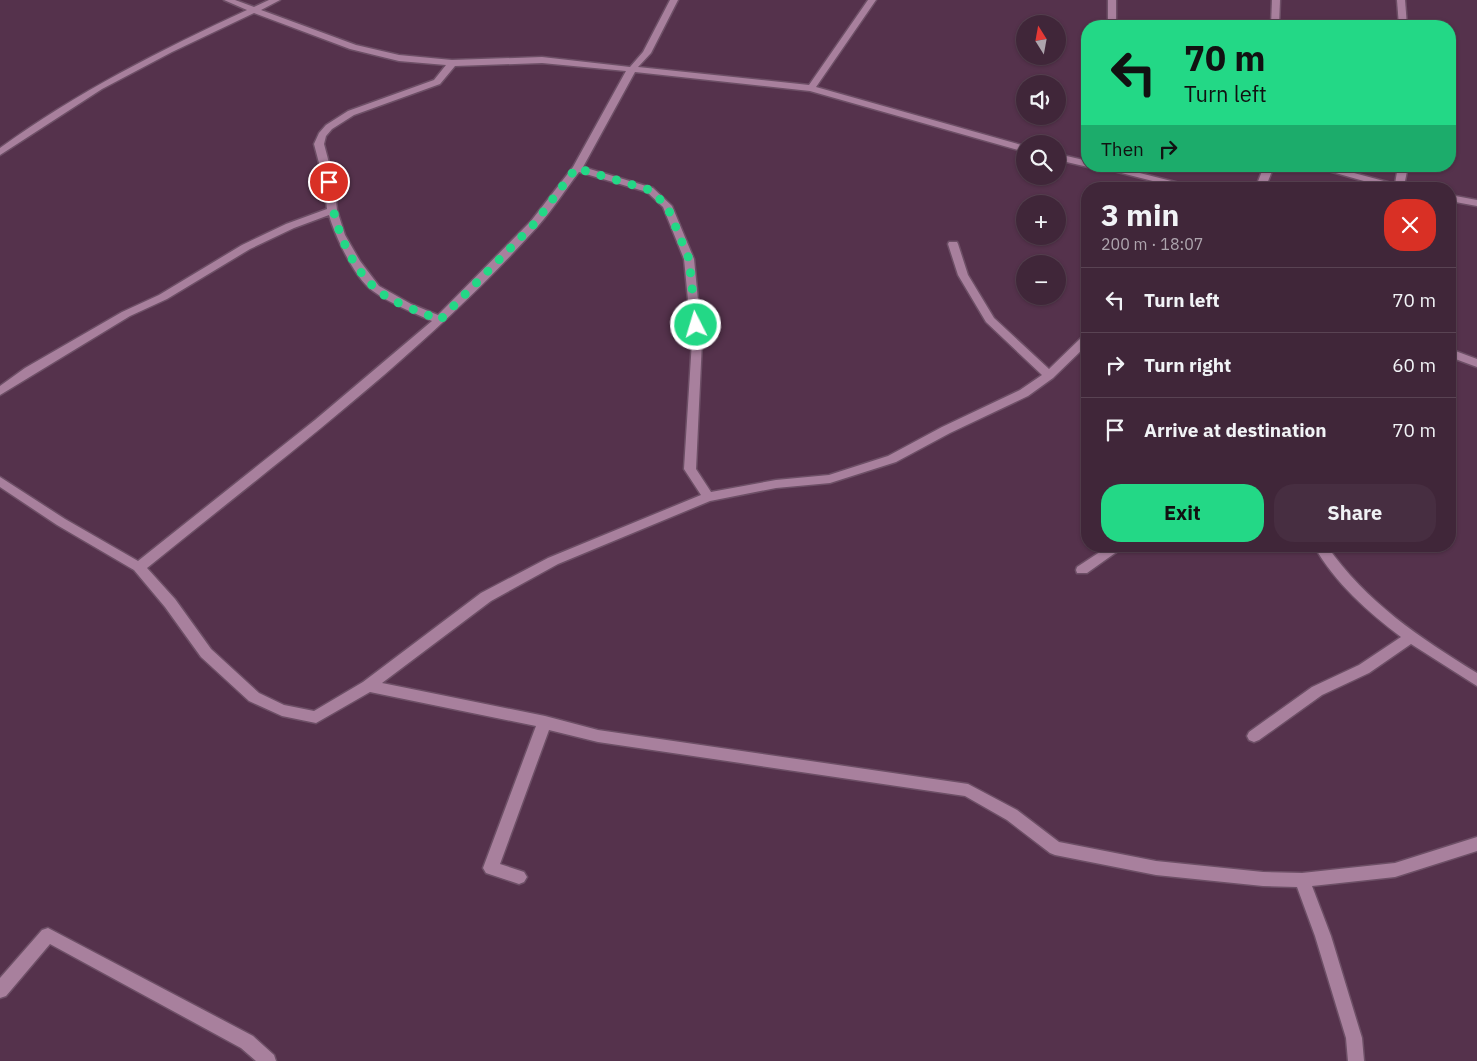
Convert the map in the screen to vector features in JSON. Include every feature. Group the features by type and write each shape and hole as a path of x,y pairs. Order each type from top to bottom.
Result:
{"street":[{"path":"228,0 353,47 398,58 452,63 542,60 810,88 1016,146"},
{"path":"0,152 48,117 90,92 276,0"},
{"path":"139,567 319,423 440,320 535,223 576,168 632,69 648,53 674,0"},
{"path":"810,88 872,0"},
{"path":"1112,0 1112,20"},
{"path":"1275,20 1276,0"},
{"path":"1401,0 1403,20"},
{"path":"440,320 406,306 375,288 355,262 340,235 332,210 329,182 319,144 322,135 351,112 437,82 452,63"},
{"path":"1066,159 1081,162"},
{"path":"576,168 650,190 667,206 689,259 697,341 696,405 690,470 708,497"},
{"path":"1124,172 1167,182"},
{"path":"1339,172 1378,182"},
{"path":"1456,199 1477,203"},
{"path":"0,390 118,319 163,297 246,247 290,226 332,210"},
{"path":"953,244 963,274 990,320 1049,374"},
{"path":"0,480 61,522 139,567 170,603 206,653 254,697 282,710 316,717 368,686 486,597 553,561 708,497 776,484 830,479 892,460 946,430 1024,393 1049,374 1081,344"},
{"path":"1456,355 1477,363"},
{"path":"1082,570 1110,552"},
{"path":"1324,552 1335,570 1371,607 1410,638 1477,680"},
{"path":"1254,736 1277,722 1317,691 1364,669 1410,638"},
{"path":"368,686 545,722 598,736 968,790 1012,815 1055,848 1156,868 1263,879 1302,880 1395,870 1477,844"},
{"path":"519,877 491,868 545,722"},
{"path":"1302,880 1323,936 1351,1029 1356,1061"},
{"path":"0,990 48,935 247,1042 268,1061"}],"route":[{"path":"329,182 332,210 340,235 355,262 375,288 406,306 440,320 535,223 576,168 650,190 667,206 689,259 696,325"}]}
